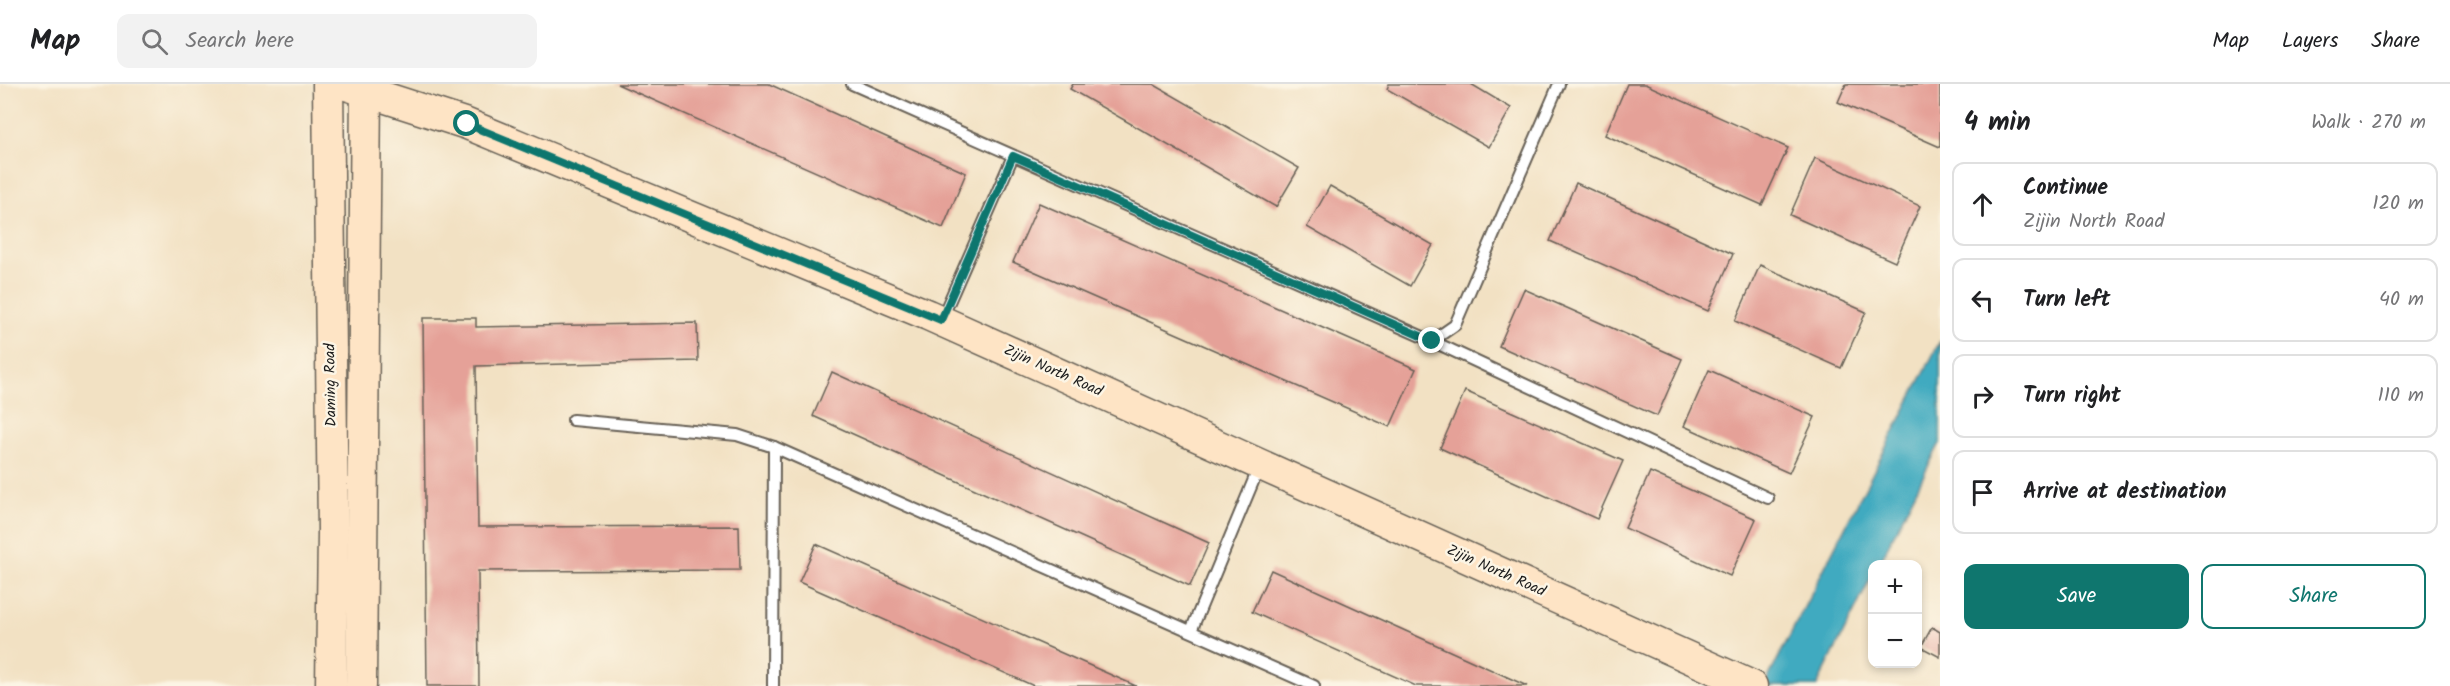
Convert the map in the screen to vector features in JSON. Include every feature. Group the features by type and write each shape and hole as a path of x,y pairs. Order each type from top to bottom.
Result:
{"street":[{"name":"Daming Road","path":"328,84 333,533 331,686"},
{"name":"Daming Road","path":"358,86 361,686"},
{"name":"Zijin North Road","path":"358,86 467,124 941,320 1748,684"}],"lane":[{"path":"852,84 1432,341 1768,498"},
{"path":"1432,341 1455,325 1559,84"},
{"path":"941,320 1013,156"},
{"path":"573,420 737,435 774,447 1314,686"},
{"path":"772,686 774,447"},
{"path":"1191,631 1260,464"}],"water":[{"path":"1940,341 1940,443 1881,560 1868,560 1868,584 1817,686 1764,686"}],"building":[{"path":"617,84 769,84 966,173 943,228"},
{"path":"1073,84 1153,84 1299,168 1276,207 1070,89"},
{"path":"1389,84 1471,84 1511,108 1489,147 1387,89"},
{"path":"1627,84 1645,84 1788,148 1762,205 1605,135"},
{"path":"1846,84 1940,84 1940,147 1838,102"},
{"path":"1815,158 1920,206 1895,262 1790,215"},
{"path":"1576,183 1733,254 1708,311 1550,241"},
{"path":"1330,186 1433,245 1410,286 1307,227"},
{"path":"1039,203 1416,369 1390,427 1013,262"},
{"path":"1760,265 1866,312 1841,368 1735,321"},
{"path":"1524,289 1682,359 1657,416 1499,346"},
{"path":"423,318 476,318 476,327 697,323 698,361 476,366 478,527 739,526 740,570 478,571 479,686 427,686"},
{"path":"1709,370 1815,417 1789,473 1684,426"},
{"path":"832,372 1209,543 1190,586 813,416"},
{"path":"1465,391 1623,461 1597,519 1440,448"},
{"path":"1650,472 1756,519 1730,576 1625,528"},
{"path":"816,544 1136,686 1034,686 799,582"},
{"path":"1271,570 1527,686 1416,686 1252,612"},
{"path":"1932,627 1940,632 1940,657 1922,648"}],"route":[{"path":"467,124 941,320 1013,156 1432,341"}]}
